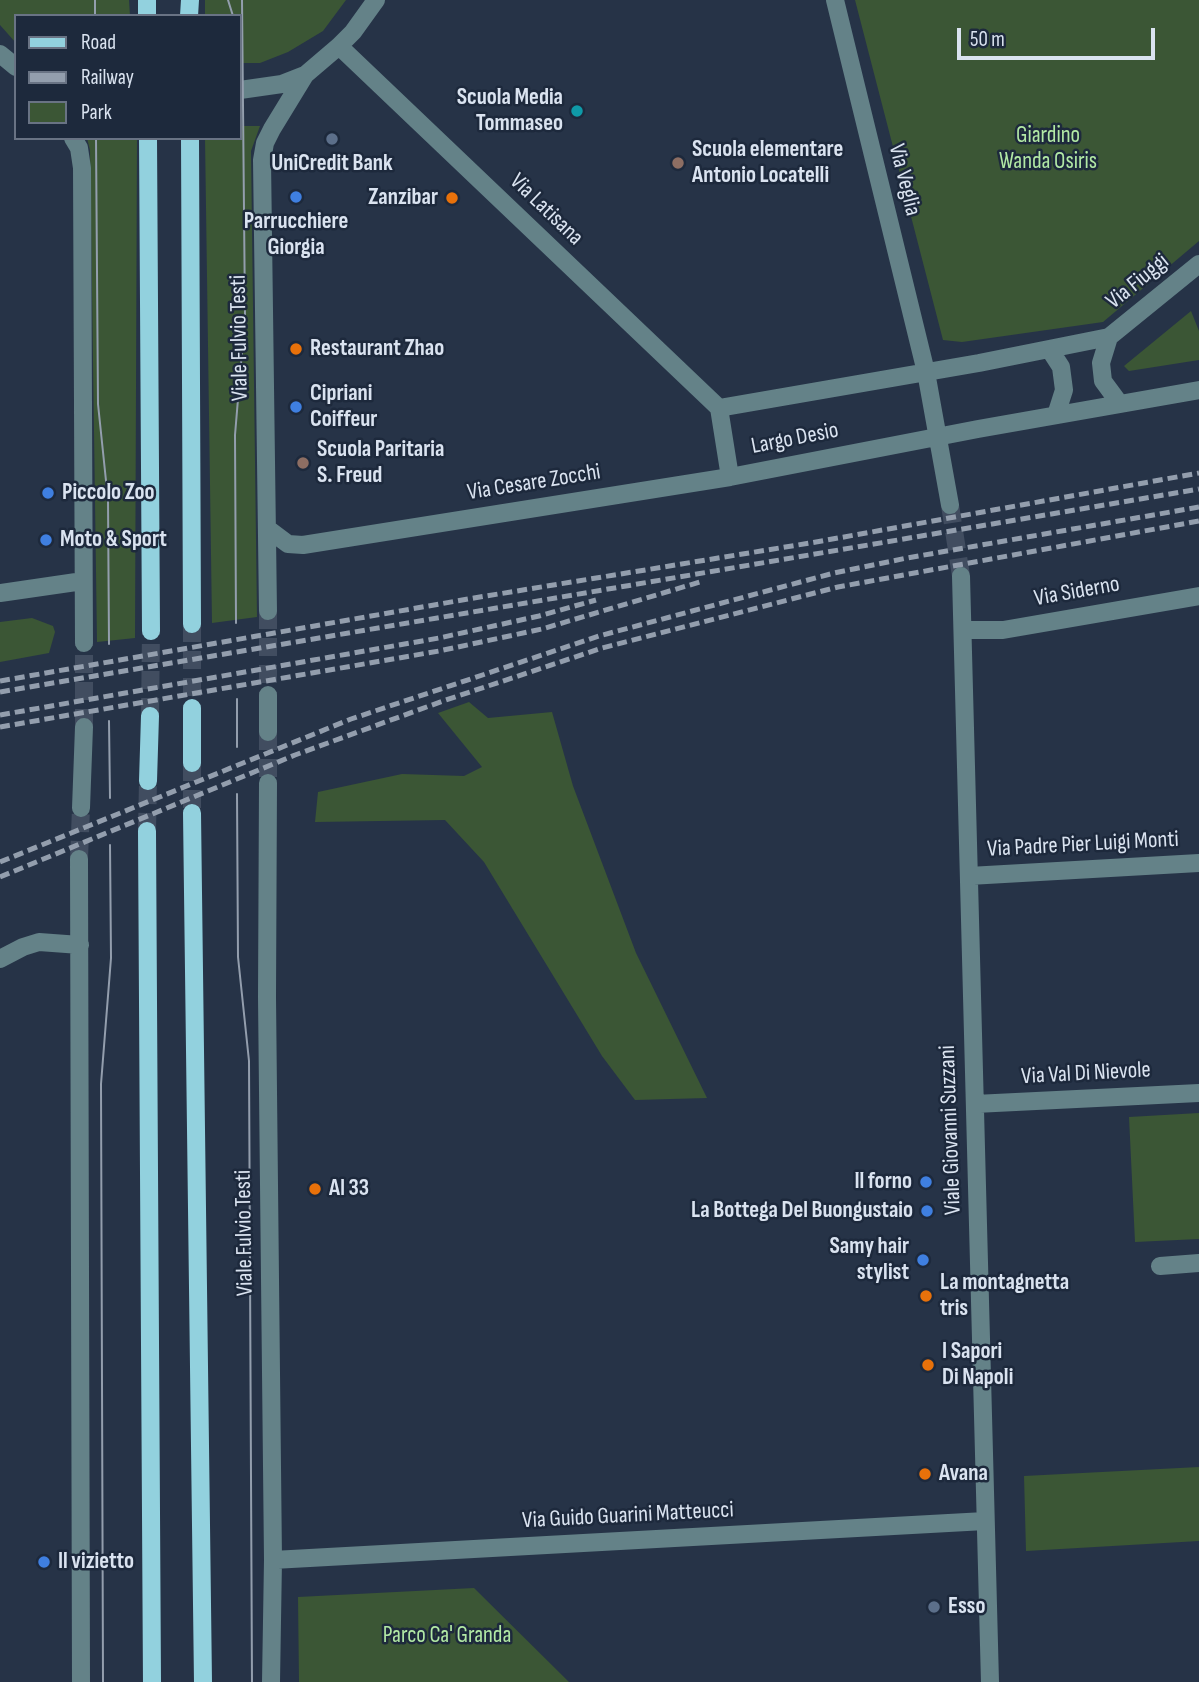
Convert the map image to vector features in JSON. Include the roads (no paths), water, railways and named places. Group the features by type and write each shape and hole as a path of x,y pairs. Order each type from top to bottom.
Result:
{"main road":[{"path":"148,140 151,631"},
{"path":"190,140 192,624"},
{"path":"192,708 192,764"},
{"path":"148,781 149,716"},
{"name":"Viale Fulvio Testi","path":"192,813 203,1682"},
{"path":"147,831 152,1682"}],"street":[{"path":"242,90 282,84 305,75 340,46 376,0"},
{"name":"Via Veglia","path":"835,0 926,372"},
{"name":"Via Latisana","path":"340,46 719,408"},
{"path":"0,54 14,65"},
{"name":"Viale Fulvio Testi","path":"268,611 262,160 265,143 272,129 305,75"},
{"path":"74,140 79,148 82,167 84,643"},
{"name":"Via Fiuggi","path":"1109,337 1199,264"},
{"path":"1109,337 1101,363 1102,381 1120,404"},
{"name":"Largo Desio","path":"1109,337 1050,350 719,408 730,477 1199,390"},
{"path":"1050,350 1061,367 1064,390 1056,415"},
{"path":"926,372 950,505"},
{"name":"Via Cesare Zocchi","path":"268,529 288,544 303,545 730,477"},
{"name":"Viale Giovanni Suzzani","path":"961,576 990,1682"},
{"path":"0,593 83,581"},
{"name":"Via Siderno","path":"963,630 1003,629 1199,596"},
{"path":"268,695 268,732"},
{"path":"81,808 84,727"},
{"name":"Viale Fulvio Testi","path":"268,783 267,997 273,1560 271,1682"},
{"path":"79,859 81,1682"},
{"name":"Via Padre Pier Luigi Monti","path":"969,876 1199,863"},
{"path":"0,959 39,942 80,945"},
{"name":"Via Val Di Nievole","path":"975,1104 1199,1093"},
{"path":"1160,1266 1199,1263"},
{"name":"Via Guido Guarini Matteucci","path":"273,1560 985,1521"}],"tunnel":[{"path":"950,505 961,576"},
{"path":"268,611 268,695"},
{"path":"192,624 192,708"},
{"path":"150,716 151,631"},
{"path":"84,643 84,727"},
{"path":"268,732 268,783"},
{"path":"192,763 192,813"},
{"path":"147,831 148,781"},
{"path":"79,859 81,808"}],"tram line":[{"path":"95,0 95,14"},
{"path":"228,0 232,14"},
{"path":"236,623 235,435 245,315 242,0"},
{"path":"96,140 98,404 108,500 109,644"},
{"path":"237,699 237,747"},
{"path":"109,721 110,798"},
{"path":"237,794 238,957 249,1061 252,1682"},
{"path":"103,1682 101,1084 111,958 110,845"}],"railway":[{"path":"0,681 474,598 816,542 1199,473"},
{"path":"0,692 1199,489"},
{"path":"0,862 351,719 599,636 834,573 1199,507"},
{"path":"0,877 295,755 443,701 602,648 838,587 1199,521"},
{"path":"0,727 439,651 542,629 700,582"},
{"path":"0,715 439,638 539,616 596,600"}],"place":[{"name":"Scuola Media Tommaseo","path":"577,111"},
{"name":"UniCredit Bank","path":"332,139"},
{"name":"Scuola elementare Antonio Locatelli","path":"678,163"},
{"name":"Parrucchiere Giorgia","path":"296,197"},
{"name":"Zanzibar","path":"452,198"},
{"name":"Restaurant Zhao","path":"296,349"},
{"name":"Cipriani Coiffeur","path":"296,407"},
{"name":"Scuola Paritaria S. Freud","path":"303,463"},
{"name":"Piccolo Zoo","path":"48,493"},
{"name":"Moto & Sport","path":"46,540"},
{"name":"Il forno","path":"926,1182"},
{"name":"Al 33","path":"315,1189"},
{"name":"La Bottega Del Buongustaio","path":"927,1211"},
{"name":"Samy hair stylist","path":"923,1260"},
{"name":"La montagnetta tris","path":"926,1296"},
{"name":"I Sapori Di Napoli","path":"928,1365"},
{"name":"Avana","path":"925,1474"},
{"name":"Il vizietto","path":"44,1562"},
{"name":"Esso","path":"934,1607"}],"park label":[{"name":"Giardino Wanda Osiris","path":"1048,149"},
{"name":"Parco Ca' Granda","path":"447,1636"}]}
